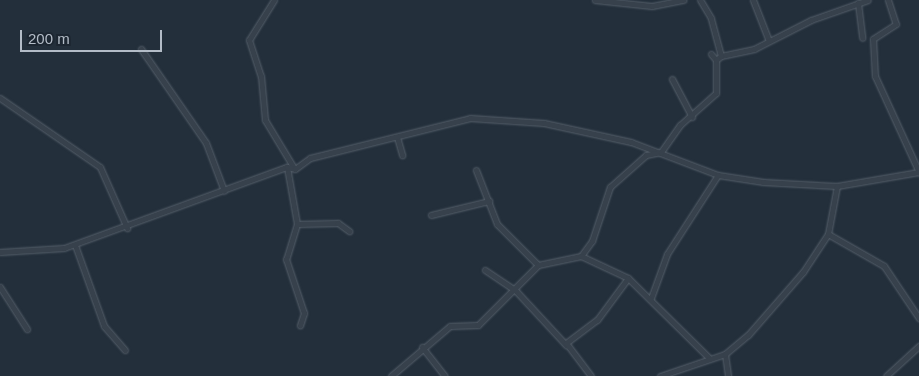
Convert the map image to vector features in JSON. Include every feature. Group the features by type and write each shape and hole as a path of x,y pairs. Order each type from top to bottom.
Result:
{"street":[{"path":"595,0 652,6 683,0"},
{"path":"581,256 592,241 610,187 646,155 661,152 680,124 692,117 716,93 719,58 711,18 700,0"},
{"path":"753,0 769,41"},
{"path":"711,54 719,58 769,41 868,0"},
{"path":"295,169 310,158 397,137 446,121 519,120 661,152 718,175 837,186 919,172 875,76 873,39 896,24 888,0"},
{"path":"271,1 250,40 261,76 266,120 295,169"},
{"path":"858,3 862,38"},
{"path":"141,49 206,143 224,190"},
{"path":"672,79 692,117"},
{"path":"0,98 100,167 127,228"},
{"path":"397,137 402,155"},
{"path":"0,252 75,245 127,228 287,167 295,169"},
{"path":"287,167 297,224 286,259 304,313 300,325"},
{"path":"476,170 498,224 538,266"},
{"path":"651,298 667,254 718,175"},
{"path":"660,376 725,354 775,307 828,234 837,186"},
{"path":"432,215 489,201"},
{"path":"297,224 338,223 349,231"},
{"path":"828,234 884,266 919,318"},
{"path":"75,245 104,326 125,350"},
{"path":"391,376 422,347 450,326 478,325 516,291 538,266 581,256 628,278 651,298 709,358"},
{"path":"485,270 516,291 592,376"},
{"path":"566,346 597,320 628,278"},
{"path":"0,287 27,329"},
{"path":"886,376 919,346"},
{"path":"422,347 446,376"},
{"path":"725,354 728,376"}]}
